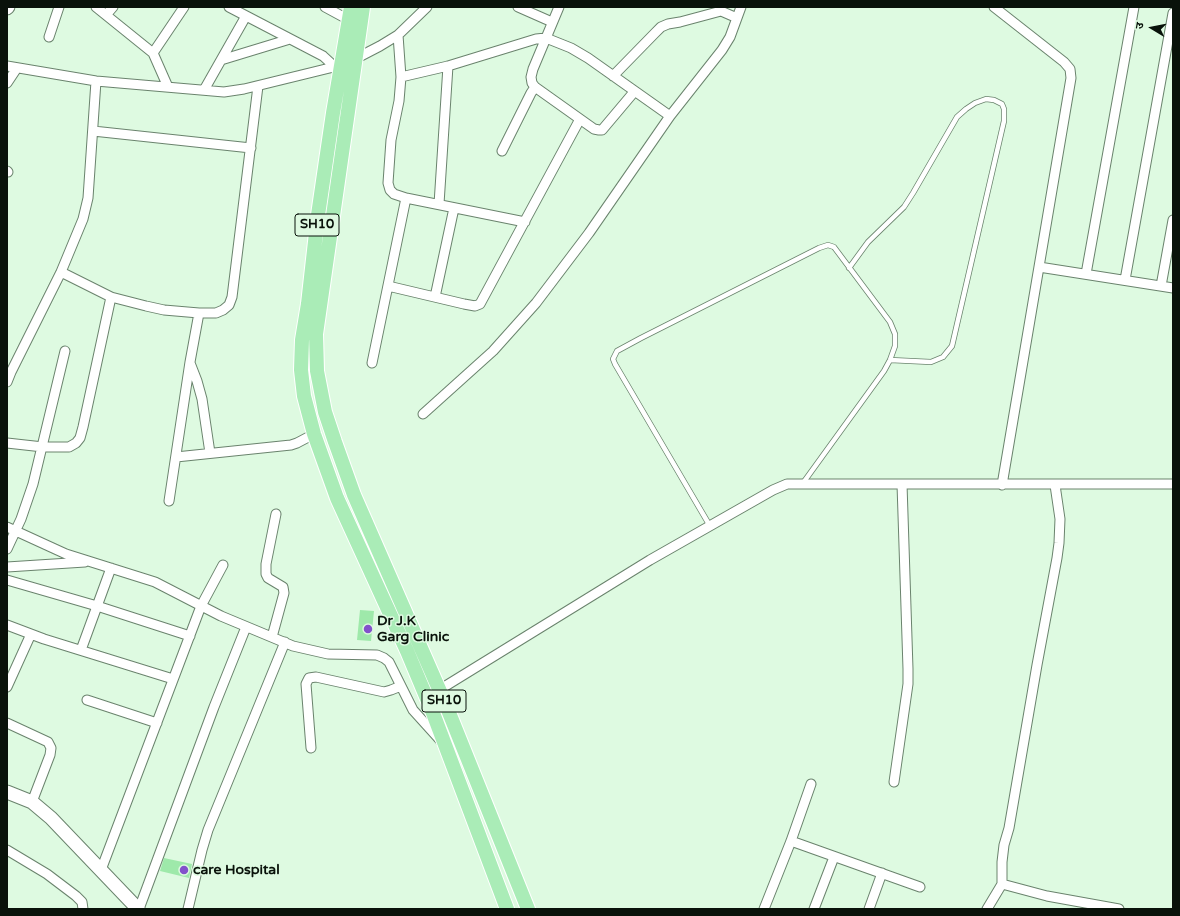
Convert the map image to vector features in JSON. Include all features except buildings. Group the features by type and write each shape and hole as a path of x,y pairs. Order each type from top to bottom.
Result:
{"main road":[{"name":"SH10","path":"363,7 316,334 317,371 325,412 334,442 354,494 439,690 528,909"},
{"name":"SH10","path":"350,13 338,66 318,215 308,304 302,340 301,370 304,396 315,438 337,498 426,697 507,909"},
{"path":"7,792 32,802 51,818 138,909"}],"street":[{"path":"49,37 59,7"},
{"path":"96,7 152,53 168,87"},
{"path":"106,15 113,7"},
{"path":"152,53 184,7"},
{"path":"229,7 323,56 338,66"},
{"path":"325,7 350,13"},
{"path":"7,66 96,81 224,92 258,86 338,66 355,59 398,35 427,7"},
{"path":"518,7 552,22"},
{"path":"559,7 531,77 532,83 535,87 594,129 599,130 602,130 634,92"},
{"path":"423,414 493,351 536,303 589,232 670,116 722,50 730,37 741,7"},
{"path":"996,7 1064,62 1070,69 1071,78 1068,104 1002,485"},
{"path":"1086,274 1134,7"},
{"path":"613,76 661,27 721,11 737,18"},
{"path":"1125,280 1173,13"},
{"path":"204,90 246,16"},
{"path":"398,35 401,77 399,101 391,140 388,183 390,190 394,194 406,198 525,222"},
{"path":"401,77 448,66 536,39 546,38 571,48 588,58 670,116"},
{"path":"221,60 290,39"},
{"path":"439,204 448,66"},
{"path":"7,83 17,68"},
{"path":"7,382 9,371 61,272 83,219 88,198 96,81"},
{"path":"61,272 111,297 152,308 199,313 216,313 229,306 232,297 258,86"},
{"path":"502,151 535,87"},
{"path":"388,286 475,306 480,304 580,119"},
{"path":"92,131 251,148"},
{"path":"372,363 406,198"},
{"path":"435,298 454,208"},
{"path":"1161,286 1173,220"},
{"path":"1039,268 1173,288"},
{"path":"7,442 42,447 70,446 76,443 80,438 111,297"},
{"path":"169,501 199,313"},
{"path":"7,549 11,528 26,506 33,484 65,351"},
{"path":"190,362 202,399 210,453"},
{"path":"176,457 291,445 315,438"},
{"path":"426,697 650,560 772,490 787,484 1173,484"},
{"path":"894,782 908,684 902,484"},
{"path":"986,909 1001,886 1004,845 1009,828 1058,550 1060,519 1056,485"},
{"path":"272,637 284,593 283,587 268,578 266,574 266,564 276,514"},
{"path":"11,528 66,554 155,582 246,627 293,646 328,654 377,655 384,658 389,662 413,710 446,747"},
{"path":"7,567 90,561"},
{"path":"101,870 201,606 223,565"},
{"path":"81,650 111,568"},
{"path":"7,580 190,636"},
{"path":"7,625 173,679"},
{"path":"138,909 214,707 246,627"},
{"path":"7,688 31,634"},
{"path":"188,909 208,830 285,642"},
{"path":"311,748 306,684 309,678 316,677 384,692 401,686"},
{"path":"87,700 157,723"},
{"path":"7,723 48,742 51,748 50,755 32,802"},
{"path":"764,909 791,841 811,784"},
{"path":"791,841 920,887"},
{"path":"7,850 47,874 76,896 82,902 83,909"},
{"path":"814,909 834,857"},
{"path":"869,909 882,873"},
{"path":"1001,886 1119,909"}],"lane":[{"path":"850,268 868,242 904,207 957,117 975,103 986,100 994,100 1002,104 1004,109 1004,121 952,346 943,357 931,362 890,360"},
{"path":"710,526 615,364 613,358 617,351 819,248 828,245 834,247 890,322 895,334 895,346 884,371 803,483"}],"place":[{"name":"Dr J.K Garg Clinic","path":"368,629"},
{"name":"care Hospital","path":"184,870"}]}
